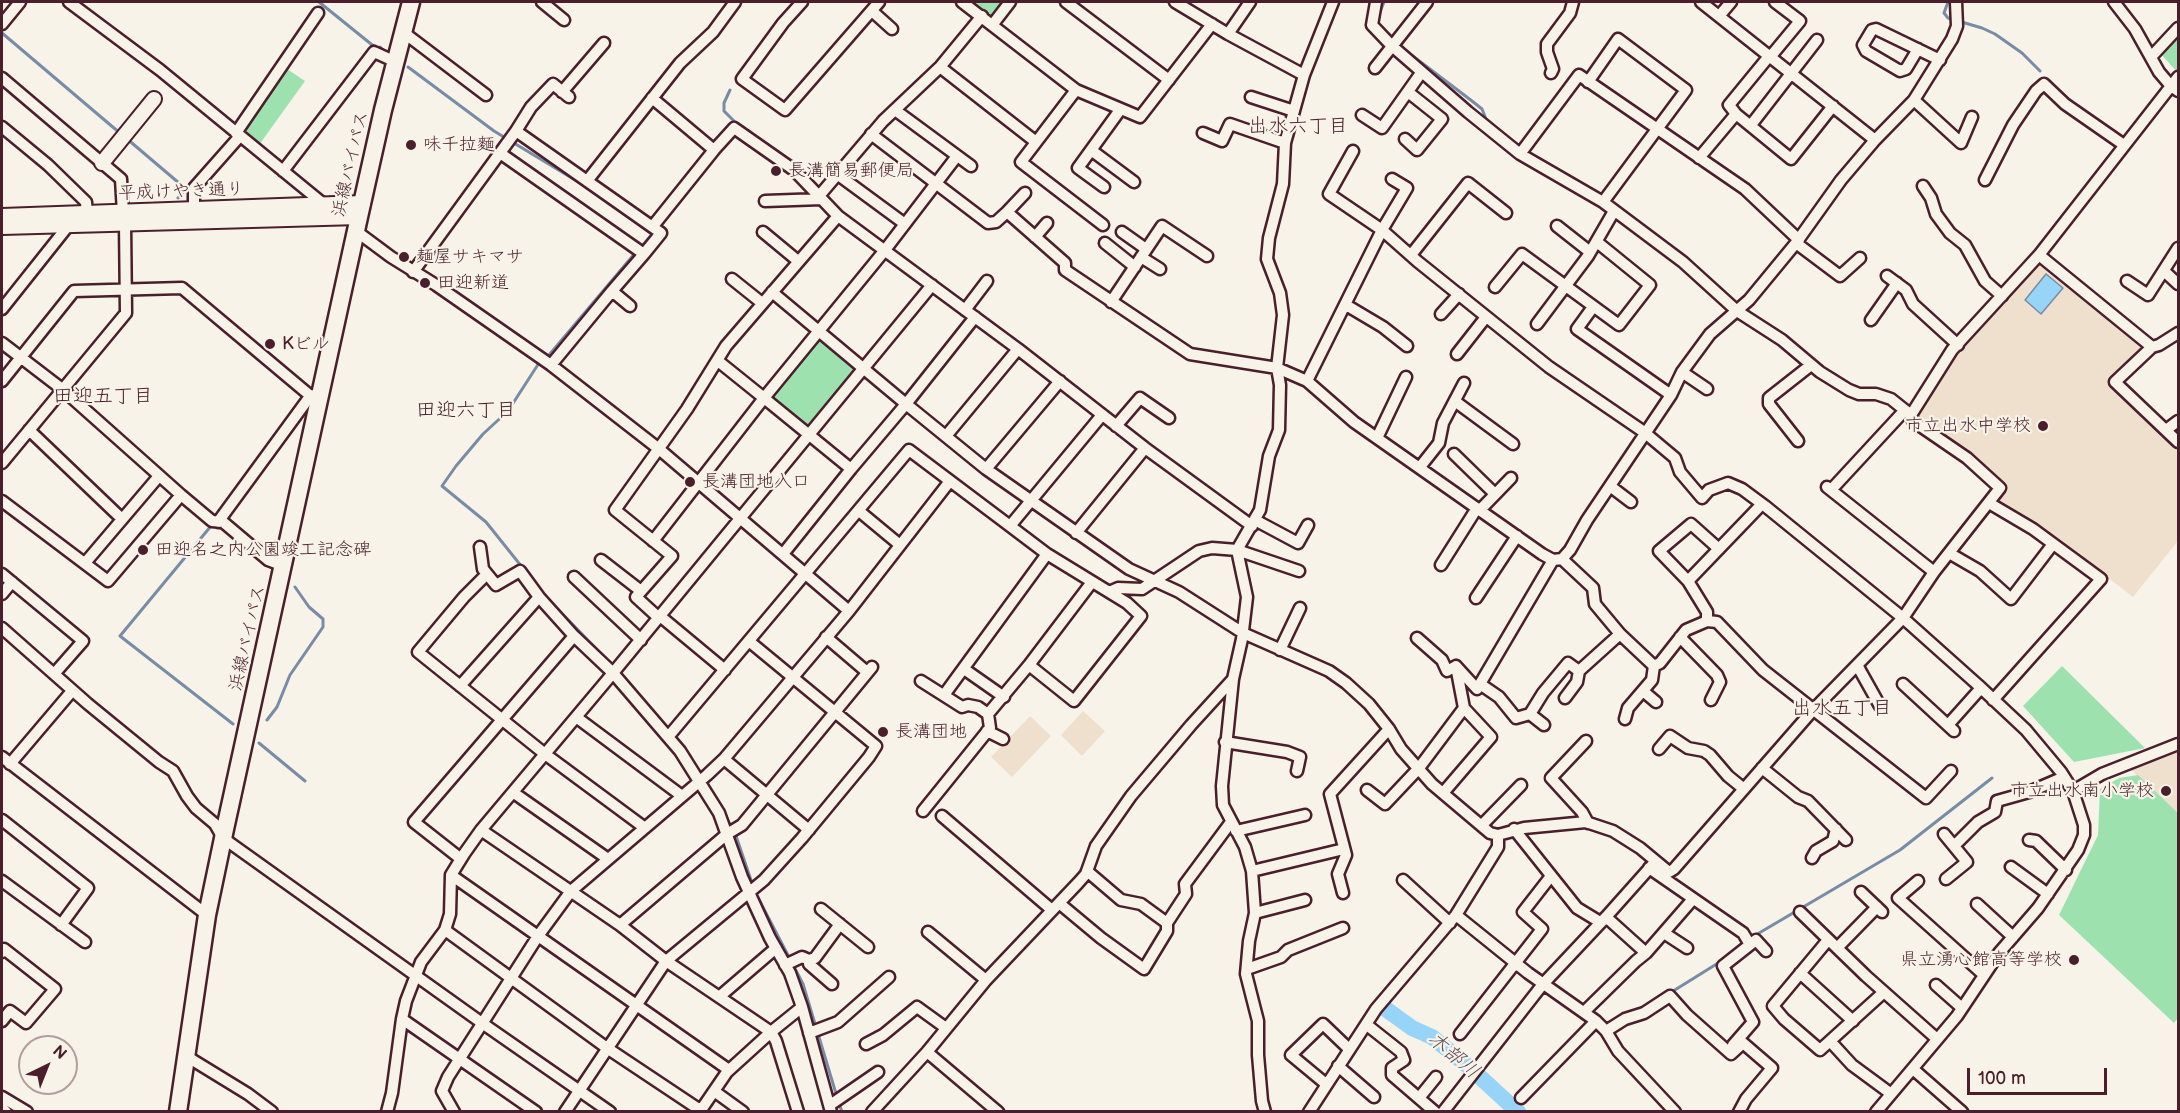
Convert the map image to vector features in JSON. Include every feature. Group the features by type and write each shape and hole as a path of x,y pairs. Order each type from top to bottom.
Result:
{"highway":[{"name":"浜線バイパス","path":"178,1112 207,915 284,566 315,399 411,2"}],"street":[{"path":"2,24 20,2"},
{"path":"69,2 160,70 326,206"},
{"path":"542,2 564,20"},
{"path":"587,181 680,63 713,32 735,2"},
{"path":"802,2 783,23 742,79 785,110 879,2"},
{"path":"962,2 1076,90 1140,117 1212,24"},
{"path":"993,24 1010,2"},
{"path":"1066,2 1169,80"},
{"path":"1175,2 1304,75"},
{"path":"1228,34 1250,2"},
{"path":"1265,1112 1258,1055 1258,1021 1246,974 1249,941 1255,913 1252,871 1245,847 1224,805 1222,786 1233,679 1243,633 1247,597 1237,550 1260,510 1269,456 1279,430 1280,385 1277,368 1283,315 1280,293 1267,259 1269,238 1283,184 1285,143 1304,75 1333,2"},
{"path":"1376,2 1372,25 1421,73 1520,154 1603,202 1683,262 1737,311 1782,340 1811,365 1849,390 1891,399 1908,412 1913,421 1967,458 2000,488 1934,572 1903,618 1813,710 1667,876"},
{"path":"1376,68 1427,2"},
{"path":"1551,73 1553,69 1547,52 1547,44 1570,13 1573,2"},
{"path":"1701,2 1875,140"},
{"path":"1720,15 1731,2"},
{"path":"1775,2 1800,21 1729,105 1736,114 1791,159 1833,106"},
{"path":"1456,666 1477,689 1558,560 1570,549 1644,432 1671,395 1682,372 1710,334 1749,300 1798,241 1842,180 1875,140 1914,99 1940,60 1957,26 1956,2"},
{"path":"2114,2 2174,88"},
{"path":"872,10 892,29"},
{"path":"194,210 194,188 238,134 318,13"},
{"path":"765,201 820,197 871,134 940,67 982,16"},
{"path":"2151,57 2178,28"},
{"path":"1918,49 1906,69 1900,71 1866,51 1863,45 1872,30 1876,29 1918,49 1940,60"},
{"path":"403,32 486,94"},
{"path":"1588,82 1618,39 1686,90 1603,202"},
{"path":"1751,125 1817,40"},
{"path":"413,272 516,132 531,107 553,84 565,94 604,43"},
{"path":"283,171 374,52 396,62"},
{"path":"940,67 1036,142"},
{"path":"1362,115 1382,128 1421,73"},
{"path":"1520,154 1579,75 1745,189 1798,241 1840,276 1860,258"},
{"path":"1934,572 1829,489 1908,412 1958,345 2039,255 2124,145 2174,88 2178,77"},
{"path":"2,78 121,179 126,289 126,313 2,463"},
{"path":"1985,180 2013,125 2036,91 2044,84 2065,104 2124,145"},
{"path":"1076,90 1021,162 1103,225"},
{"path":"1405,139 1417,150 1442,119 1408,92"},
{"path":"1251,97 1294,111"},
{"path":"652,98 714,150"},
{"path":"102,163 153,99"},
{"path":"1914,99 1961,143 1972,117"},
{"path":"895,110 971,166"},
{"path":"1104,187 1078,168 1120,110"},
{"path":"1699,158 1736,114"},
{"path":"1203,133 1222,141 1230,124 1285,143"},
{"path":"2,127 48,165 86,202 87,214"},
{"path":"653,226 734,128 794,170 838,216 1018,349 1145,448 1253,523 1298,543 1308,525"},
{"path":"516,132 661,233 551,366"},
{"path":"871,134 988,223 996,222 1025,193"},
{"path":"1091,150 1134,182"},
{"path":"1353,151 1329,194 1382,230 1550,367 1644,432 1675,458 1680,472 1702,498 1709,490 1728,483 1742,489 1762,504 1903,618 1981,688 2026,730 2073,791 2084,825 2084,835 2066,870 1984,975 1962,1008 1876,1112"},
{"path":"500,153 644,254"},
{"path":"653,541 957,156"},
{"path":"837,174 905,224"},
{"path":"1307,381 1382,230 1407,188 1392,179"},
{"path":"1411,255 1468,183 1506,213"},
{"path":"1923,186 1936,214 1950,233 1965,245 1985,280 2002,296"},
{"name":"平成けやき通り","path":"2,227 68,226 194,210 326,206 359,217"},
{"path":"1537,324 1597,242 1614,211"},
{"path":"1007,212 1065,263 1065,270 1190,354 1277,368 1307,381 1354,422 1517,536 1558,560 1593,588 1595,604 1620,634 1654,666"},
{"name":"平成けやき通り","path":"2,216 87,214 124,218 359,217"},
{"path":"725,670 636,597 672,556 615,510 687,409 726,346 838,216"},
{"path":"359,217 413,272 436,285 551,366 658,449 849,611"},
{"path":"1035,237 1047,223"},
{"path":"2,309 68,226"},
{"path":"1111,303 1162,226 1207,256"},
{"path":"1557,226 1590,252"},
{"path":"763,232 798,261"},
{"path":"1122,232 1141,258"},
{"path":"1495,287 1522,254 1619,325 1650,285 1597,242"},
{"path":"1105,243 1141,258 1160,269"},
{"path":"2127,281 2148,295 2178,248"},
{"path":"2039,255 2152,347"},
{"path":"2164,271 2178,284"},
{"path":"1887,276 1906,290 1913,304 1958,345"},
{"path":"732,279 762,303"},
{"path":"965,310 987,281"},
{"path":"1871,320 1897,283"},
{"path":"387,1112 406,1001 421,962 445,930 450,914 451,875 460,859 481,830 641,640 932,285"},
{"path":"2,381 74,291 182,288 315,399 218,522"},
{"path":"612,291 630,306"},
{"path":"772,292 986,469 1076,533 1129,569 1179,592 1243,633 1329,671 1346,683 1369,704 1389,729 1401,749 1443,793 1490,832 1498,835 1514,829 1569,822 1588,823 1613,831 1640,848 1652,865 1693,899 1743,933 1748,941"},
{"path":"1441,314 1459,294"},
{"path":"1346,305 1383,327 1407,346"},
{"path":"1593,307 1577,329 1671,395"},
{"path":"783,554 975,317"},
{"path":"1457,354 1486,317"},
{"path":"2178,333 2152,347 2115,382 2178,442"},
{"path":"2,343 62,389 212,521 223,522 268,560 284,566"},
{"path":"946,436 1018,349"},
{"path":"718,361 851,469"},
{"path":"1798,441 1769,404 1769,398 1811,365"},
{"path":"1682,372 1707,389"},
{"path":"1377,438 1406,377"},
{"path":"986,469 1060,381"},
{"path":"1420,466 1438,443 1443,423 1464,383"},
{"path":"1116,426 1140,398 1169,418"},
{"path":"1456,402 1513,444"},
{"path":"1010,526 1102,415"},
{"path":"2166,430 2178,421"},
{"path":"28,430 122,519"},
{"path":"1076,533 1145,448"},
{"path":"669,735 750,642 909,450 1047,554 1127,603 1141,616 1074,701 1029,665"},
{"path":"1454,454 1495,494"},
{"path":"85,563 159,476"},
{"path":"1441,565 1479,509 1511,478"},
{"path":"454,1112 442,1091 460,1058 538,936 571,891 724,759 849,611 950,481"},
{"path":"1610,486 1631,502"},
{"path":"2,501 108,581 180,495"},
{"path":"1989,503 2053,544 2101,579 1993,700"},
{"path":"1688,581 1762,504"},
{"path":"859,511 900,545"},
{"path":"1707,621 1707,612 1688,581 1659,551 1691,524 1719,549"},
{"path":"1476,598 1517,536"},
{"path":"1949,553 1980,571 2011,599 2053,544"},
{"path":"480,547 483,569 496,585 520,571 539,597 574,636 613,673 669,735 702,780 719,813 736,863 785,965 802,1007 830,1108 878,1072"},
{"path":"1109,592 1118,588 1142,590 1199,551 1212,548 1237,550 1299,571"},
{"path":"944,695 1047,554"},
{"path":"601,560 641,591"},
{"path":"2,574 83,641 54,675"},
{"path":"487,574 464,597 418,652 544,754 645,828"},
{"path":"574,576 641,640"},
{"path":"2,594 12,582"},
{"path":"988,714 1004,698 1092,582"},
{"path":"460,686 539,597"},
{"path":"1280,650 1300,608"},
{"path":"1654,666 1660,663 1686,630 1707,621 1717,622 1762,670 1926,798 1951,771"},
{"path":"3,633 159,762 173,771 196,808 215,824 224,838 610,1112"},
{"path":"1565,698 1577,682 1580,671 1620,634"},
{"path":"460,859 414,822 574,636"},
{"path":"620,925 738,827 870,670 826,638"},
{"path":"1417,638 1442,660 1447,671 1456,666"},
{"path":"1680,638 1717,675 1719,682 1711,700"},
{"path":"565,1112 666,961 764,880 809,830 876,746 750,642"},
{"path":"1480,684 1499,697 1516,718 1530,714 1543,693 1568,663 1580,671"},
{"path":"1857,665 1880,706"},
{"path":"1443,793 1491,737 1464,708 1456,666"},
{"path":"1625,719 1628,708 1652,680 1654,666"},
{"path":"964,669 1004,698"},
{"path":"872,1112 927,1052 986,980 1087,871 1096,846 1131,796 1233,679"},
{"path":"921,681 962,707 968,705 978,707 988,714 990,728 923,811"},
{"path":"1903,684 1951,728 1981,688"},
{"path":"72,691 4,760 51,793 207,915"},
{"path":"1643,691 1656,702"},
{"path":"1367,790 1384,804 1419,768 1464,708"},
{"path":"1530,714 1544,725"},
{"path":"576,717 682,796"},
{"path":"1343,893 1338,874 1346,855 1330,794 1389,729"},
{"path":"987,731 1003,738"},
{"path":"1659,749 1670,736 1688,748 1704,751 1744,789"},
{"path":"1586,741 1551,778 1582,812 1588,823"},
{"path":"1225,742 1287,752 1300,757 1297,771"},
{"path":"2073,791 2102,774 2178,744"},
{"path":"724,759 809,830"},
{"path":"1762,768 1797,797 1808,801 1846,840"},
{"path":"1954,846 1978,822 1995,812 1997,801 2029,792 2064,777"},
{"path":"1482,825 1521,785"},
{"path":"514,793 608,859"},
{"path":"942,816 1056,906 1144,969 1167,931 1167,923 1186,894 1185,884 1234,826 1305,814"},
{"path":"2,820 88,888 61,925"},
{"path":"1514,829 1577,908 1603,920 1646,953"},
{"path":"1812,858 1816,851 1833,841 1836,829"},
{"path":"481,830 771,1032 776,1041 798,1112"},
{"path":"1944,834 1966,862 1946,879"},
{"path":"1309,1112 1376,1009 1453,919 1498,847 1498,835"},
{"path":"2030,840 2036,841 2066,870"},
{"path":"1252,871 1344,849"},
{"path":"1443,1112 1543,984 1652,865"},
{"path":"2011,867 2048,894"},
{"path":"1087,871 1121,900 1141,904 1167,923"},
{"path":"451,875 729,1070"},
{"path":"1460,1034 1542,929 1523,912 1551,876"},
{"path":"1403,880 1453,919 1596,1021 1606,1031 1618,1052 1675,1112"},
{"path":"1918,881 1898,898 1984,975"},
{"path":"2,882 85,942"},
{"path":"1837,948 1880,909 1861,891"},
{"path":"1584,1012 1646,953 1693,899"},
{"path":"1255,913 1305,900"},
{"path":"821,909 868,947"},
{"path":"1979,910 2013,937"},
{"path":"1800,912 1937,1039"},
{"path":"785,965 802,957 809,960 815,958 840,924"},
{"path":"1247,969 1281,957 1288,950 1343,928"},
{"path":"445,930 607,1048 702,1111 729,1070 802,1007"},
{"path":"928,932 986,980"},
{"path":"1664,933 1687,948"},
{"path":"1728,1051 1753,1022 1723,966 1748,941 1756,940 1766,951"},
{"path":"1828,940 1773,1006 1784,1019 1820,1050 1884,992"},
{"path":"719,997 776,948"},
{"path":"2,952 4,949 55,989 26,1023 10,1011 2,1021"},
{"path":"809,960 809,964 832,984"},
{"path":"1800,973 1853,1021"},
{"path":"809,1032 838,1022 889,977"},
{"path":"1936,985 1962,1008"},
{"path":"1606,1031 1625,1019 1644,1013 1670,996 1687,1015 1731,1054 1743,1043 1772,1068 1746,1099 1739,1112"},
{"path":"866,1044 883,1035 917,1007 946,1028"},
{"path":"402,1019 536,1112"},
{"path":"1521,1098 1596,1021"},
{"path":"1326,1084 1291,1055 1323,1024 1349,1049"},
{"path":"1367,1024 1401,1052 1404,1060 1392,1068 1392,1075 1435,1112"},
{"path":"1830,1041 1852,1065 1890,1093"},
{"path":"927,1052 998,1112"},
{"path":"186,1056 248,1094 272,1112"},
{"path":"1338,1066 1374,1097"},
{"path":"1913,1069 1962,1112"},
{"path":"1419,1098 1436,1077"},
{"path":"714,1091 743,1112"},
{"path":"2,1097 27,1112"},
{"path":"2,1108 6,1112"}],"shaded area":[{"name":"市立出水中学校","path":"2040,258 2149,349 2111,383 2178,445 2178,541 2133,597 2102,573 2083,563 1994,502 2005,488 1917,418 1948,365 1966,341"},
{"path":"1083,711 1105,731 1082,756 1061,735"},
{"path":"1030,716 1051,736 1012,777 991,757"},
{"name":"市立出水南小学校","path":"2178,751 2178,813 2130,769"}],"green space":[{"path":"967,2 1007,2 992,20"},
{"path":"2178,34 2178,73 2160,53"},
{"path":"287,69 305,81 259,145 241,131"},
{"path":"818,334 858,370 807,430 767,397"},
{"path":"2062,666 2145,748 2074,762 2023,706"},
{"path":"2138,775 2178,813 2178,1018 2174,1023 2059,915 2098,835 2100,789 2119,778"}],"water":[{"path":"2046,274 2063,288 2041,314 2025,300"}],"waterway":[{"path":"319,2 371,44 383,50"},
{"path":"1378,17 1384,2"},
{"path":"1948,2 1944,13 1948,18 1995,34 2022,53 2040,71"},
{"path":"2,33 121,134"},
{"path":"1397,44 1482,109 1486,119 1501,132"},
{"path":"408,67 494,131 590,189"},
{"path":"730,90 724,103 724,111 735,122 735,125"},
{"path":"126,138 186,189 178,198"},
{"path":"661,225 698,178"},
{"path":"620,210 652,234"},
{"path":"641,247 654,232"},
{"path":"615,668 546,597 486,522 442,486 483,434 508,411 539,363 549,355 636,252"},
{"path":"211,526 120,636 233,724"},
{"path":"267,720 277,707 290,675 323,627 323,619 309,607 295,587"},
{"path":"259,743 305,781"},
{"path":"690,758 702,775"},
{"path":"1754,936 1900,850 1992,778"},
{"path":"725,814 731,827"},
{"path":"735,833 753,886"},
{"path":"755,892 803,984 837,1097"},
{"path":"1670,993 1723,960"},
{"name":"木部川","path":"1383,1007 1412,1028 1432,1037 1468,1066 1518,1112"},
{"path":"1627,1013 1640,1009"},
{"path":"839,1103 842,1112"}],"place":[{"name":"味千拉麵","path":"411,145"},
{"name":"長溝簡易郵便局","path":"776,171"},
{"name":"麺屋サキマサ","path":"404,257"},
{"name":"田迎新道","path":"425,283"},
{"name":"Kビル","path":"270,344"},
{"name":"市立出水中学校","path":"2043,426"},
{"name":"長溝団地入口","path":"690,482"},
{"name":"田迎名之内公園竣工記念碑","path":"143,550"},
{"name":"長溝団地","path":"883,732"},
{"name":"市立出水南小学校","path":"2166,791"},
{"name":"県立湧心館高等学校","path":"2074,960"}],"district":[{"name":"出水六丁目","path":"1298,127"},
{"name":"田迎五丁目","path":"103,397"},
{"name":"田迎六丁目","path":"466,411"},
{"name":"出水五丁目","path":"1842,709"}]}
